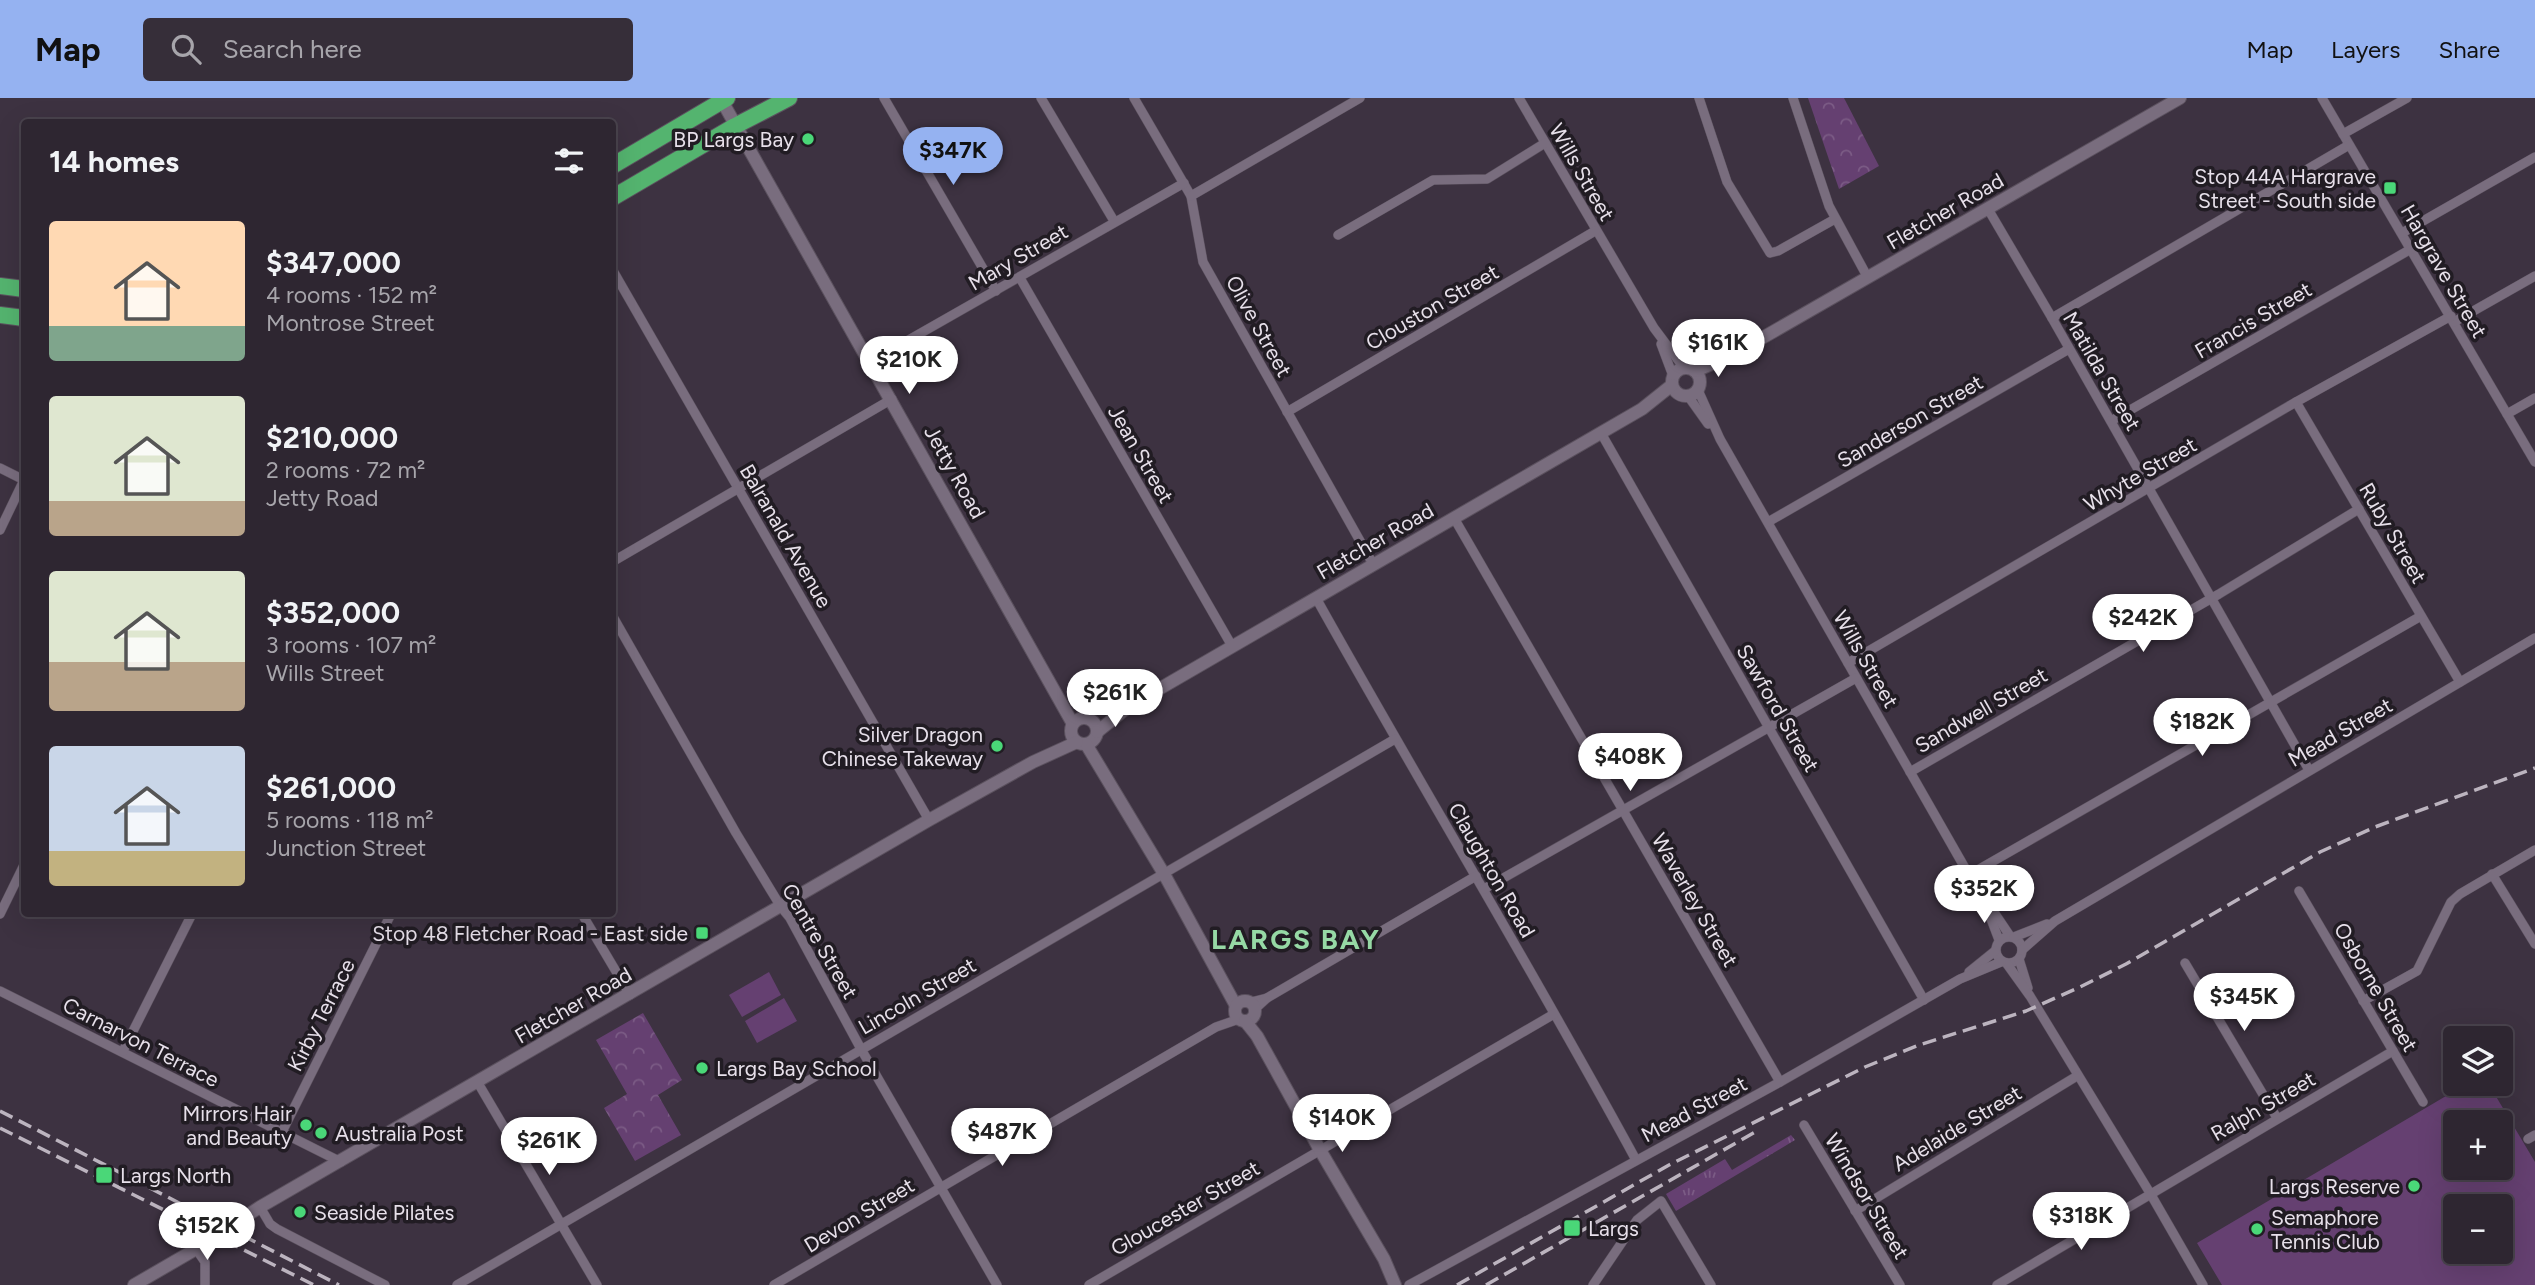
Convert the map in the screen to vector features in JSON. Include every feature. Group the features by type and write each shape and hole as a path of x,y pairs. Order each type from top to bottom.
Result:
{"highway":[{"path":"616,196 735,126 789,98"},
{"path":"616,164 723,99"},
{"path":"0,286 21,289"},
{"path":"0,315 21,318"}],"street":[{"path":"884,98 996,291"},
{"path":"1041,98 1114,221"},
{"name":"Olive Street","path":"1134,98 1191,196 1203,262 1373,564"},
{"path":"1191,196 1360,98"},
{"name":"Wills Street","path":"1519,98 1595,232 1720,439 1969,875 2012,936 2021,955"},
{"path":"1699,98 1727,182 1770,253 1835,219"},
{"path":"1793,98 1835,219 1868,278"},
{"name":"Fletcher Road","path":"134,1285 260,1207 2180,98"},
{"name":"Hargrave Street","path":"2322,98 2535,462"},
{"path":"2343,134 2407,98"},
{"name":"Jetty Road","path":"723,99 735,126 1052,683 1084,732 1109,782 1224,982 1245,1010"},
{"path":"1338,235 1433,180 1487,178 1545,143"},
{"path":"2052,318 2349,145"},
{"path":"2402,233 2535,156"},
{"name":"Mary Street","path":"870,362 1184,183"},
{"name":"Matilda Street","path":"1988,209 2309,770"},
{"name":"Clouston Street","path":"1287,412 1595,232"},
{"name":"Francis Street","path":"2111,421 2412,249"},
{"name":"Balranald Avenue","path":"616,275 929,820"},
{"name":"Whyte Street","path":"1848,663 2296,402 2535,276"},
{"name":"Jean Street","path":"1020,278 1232,646"},
{"name":"Sanderson Street","path":"1768,522 2069,349"},
{"path":"2507,414 2535,398"},
{"path":"616,560 892,399"},
{"name":"Ruby Street","path":"2296,402 2460,682"},
{"name":"Sawford Street","path":"1601,433 1924,1000"},
{"path":"0,468 21,478"},
{"path":"0,530 21,486"},
{"name":"Sandwell Street","path":"1910,772 2359,509"},
{"name":"Waverley Street","path":"1454,518 1780,1082"},
{"name":"Claughton Road","path":"1316,598 1636,1160"},
{"path":"1969,875 2421,615"},
{"name":"Centre Street","path":"616,622 736,833 790,918 861,1049 997,1285"},
{"name":"Mead Street","path":"1999,940 2056,921 2535,638"},
{"path":"1484,889 1856,678"},
{"name":"Lincoln Street","path":"457,1285 1395,739"},
{"path":"2363,1001 2417,971 2451,902 2460,894 2535,850"},
{"path":"0,914 21,871"},
{"path":"2492,874 2535,944"},
{"name":"Devon Street","path":"774,1285 1476,876"},
{"name":"Osborne Street","path":"2299,891 2423,1102"},
{"name":"Wills Street","path":"1982,897 1999,940"},
{"path":"123,1052 190,917"},
{"name":"Kirby Terrace","path":"282,1132 390,917"},
{"path":"584,917 630,995"},
{"name":"Mead Street","path":"1959,979 2021,955 2056,921"},
{"path":"1999,940 1995,951 2030,996 2203,1285"},
{"name":"Mead Street","path":"1409,1285 1924,1000 1959,979 1995,951"},
{"path":"2021,955 2030,996"},
{"path":"2185,963 2277,1118"},
{"name":"Carnarvon Terrace","path":"0,991 341,1162"},
{"path":"1245,1010 1320,1150 1384,1259 1395,1285"},
{"name":"Gloucester Street","path":"1088,1285 1555,1014"},
{"name":"Ralph Street","path":"1997,1285 2393,1051"},
{"name":"Adelaide Street","path":"1854,1211 2077,1076"},
{"path":"478,1083 597,1285"},
{"name":"Windsor Street","path":"1804,1125 1900,1285"},
{"path":"1593,1285 1637,1220 1661,1201 1711,1285"},
{"path":"260,1207 277,1230 385,1285"},
{"path":"196,1249 205,1262 205,1285"},
{"name":"Mead Street","path":"1419,1285 1443,1268"}],"green space":[{"path":"1808,98 1844,98 1879,166 1839,189"},
{"path":"769,972 781,995 742,1017 729,995"},
{"path":"784,998 797,1021 757,1043 745,1021"},
{"path":"643,1013 682,1080 658,1095 681,1135 635,1161 604,1108 627,1094 596,1040"},
{"name":"Largs Reserve","path":"2446,1096 2496,1096 2504,1110 2443,1110 2443,1180 2513,1180 2513,1125 2535,1162 2535,1285 2222,1285 2197,1243"},
{"path":"1791,1135 1795,1140 1676,1211 1666,1194 1725,1159 1732,1170"}],"railway":[{"path":"1457,1285 1669,1165 1865,1067 1919,1045 2026,1011 2080,987 2126,964 2320,852 2375,827 2535,768"},
{"path":"0,1111 339,1285"},
{"path":"0,1128 314,1285"},
{"path":"1486,1285 1757,1131"}],"place":[{"name":"BP Largs Bay","path":"808,139"},
{"name":"Stop 44A Hargrave Street - South side","path":"2390,188"},
{"name":"Silver Dragon Chinese Takeway","path":"997,746"},
{"name":"Stop 48 Fletcher Road - East side","path":"702,933"},
{"name":"Largs Bay School","path":"702,1068"},
{"name":"Mirrors Hair and Beauty","path":"306,1125"},
{"name":"Australia Post","path":"321,1133"},
{"name":"Largs North","path":"104,1175"},
{"name":"Largs Reserve","path":"2414,1186"},
{"name":"Seaside Pilates","path":"300,1212"},
{"name":"Largs","path":"1572,1228"},
{"name":"Semaphore Tennis Club","path":"2257,1229"}],"district":[{"name":"LARGS BAY","path":"1296,939"}]}
